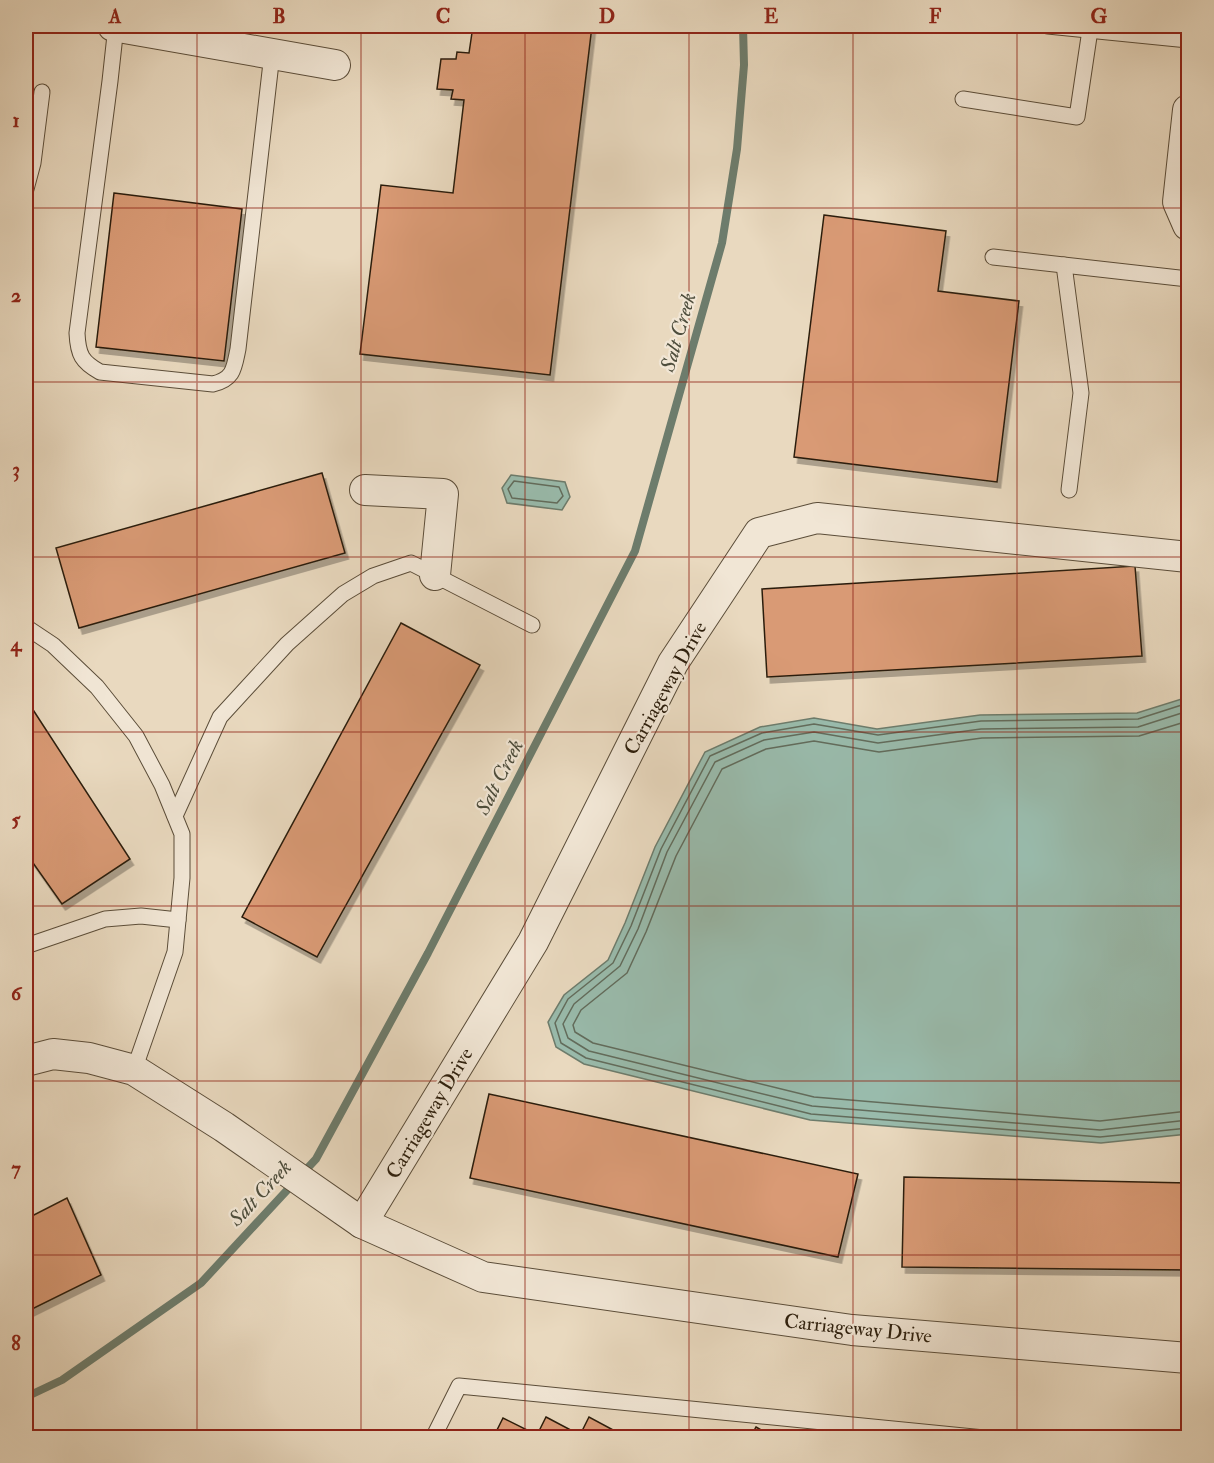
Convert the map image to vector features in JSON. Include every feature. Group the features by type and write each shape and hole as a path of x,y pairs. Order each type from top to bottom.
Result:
{"street":[{"path":"114,26 335,65"},
{"path":"1185,209 1188,110"},
{"path":"365,489 443,494 435,575"},
{"name":"Carriageway Drive","path":"362,1223 533,942 673,663 759,533 817,518 1188,557"},
{"name":"Carriageway Drive","path":"26,1061 53,1054 88,1058 134,1070 224,1127 362,1223 483,1277 852,1330 1188,1359"}],"lane":[{"path":"114,26 77,333 78,347 86,364 100,372 213,384 223,382 234,371 272,54"},
{"path":"1048,26 1188,40"},
{"path":"963,99 1077,117 1090,30"},
{"path":"26,189 33,164 42,92"},
{"path":"993,257 1188,279"},
{"path":"1064,265 1081,393 1070,490"},
{"path":"175,816 220,717 287,644 343,594 373,576 411,563 532,625"},
{"path":"26,627 53,645 83,673 130,728 162,785 182,834 182,878 175,952 134,1070"},
{"path":"26,945 105,919 141,916 178,920"},
{"path":"432,1437 459,1386 984,1437"}],"water":[{"path":"511,475 565,482 570,497 562,510 507,503 502,488"},
{"path":"1188,697 1188,1134 1101,1143 810,1120 584,1064 556,1047 548,1022 564,995 608,960 655,847 705,752 760,727 814,718 877,729 980,715 1137,713"}],"building":[{"path":"473,26 592,26 550,375 360,354 381,185 453,193 464,100 451,99 453,90 437,89 441,59 456,59 457,52 469,53"},
{"path":"114,193 242,209 224,361 96,347"},
{"path":"824,215 946,231 938,291 1019,301 997,482 794,457"},
{"path":"322,473 345,553 79,628 56,548"},
{"path":"1135,566 1142,656 767,677 762,589"},
{"path":"401,623 480,665 317,957 242,917"},
{"path":"26,699 130,859 62,904 26,853"},
{"path":"489,1094 858,1174 838,1257 470,1178"},
{"path":"904,1177 1188,1183 1188,1270 902,1267"},
{"path":"67,1198 101,1275 26,1312 26,1219"},
{"path":"546,1417 580,1435 589,1417 628,1438 493,1438 503,1418 537,1435"},
{"path":"756,1427 775,1438 750,1438"}],"waterway":[{"name":"Salt Creek","path":"26,1397 62,1380 201,1283 316,1159 428,953 635,551 722,243 737,149 744,65 743,26"}]}
